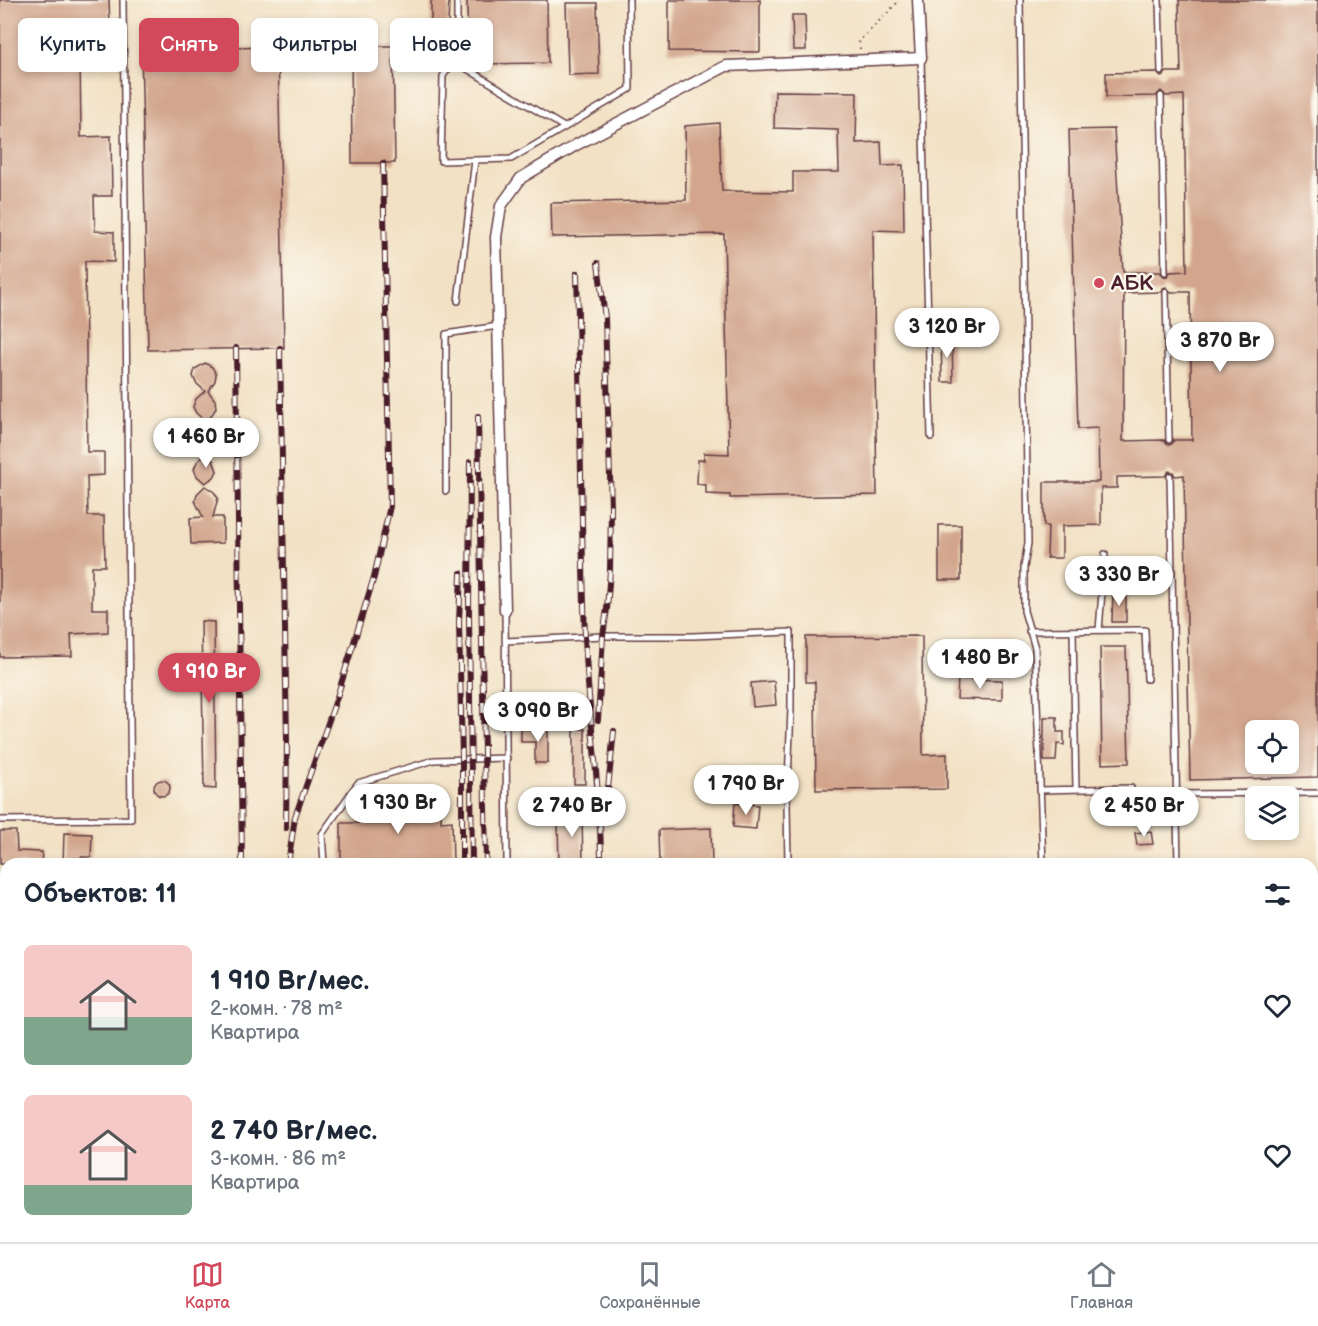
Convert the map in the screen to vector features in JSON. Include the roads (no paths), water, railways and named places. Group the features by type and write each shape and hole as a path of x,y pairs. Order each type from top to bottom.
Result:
{"street":[{"path":"505,610 496,237 501,206 521,178 726,66 921,58 918,0"}],"lane":[{"path":"0,820 131,819 123,0"},
{"path":"457,0 457,18"},
{"path":"446,72 443,76 441,161 511,159 630,89 629,0"},
{"path":"1020,0 1028,543 1024,567 1024,611 1035,648 1043,858"},
{"path":"1159,0 1161,72"},
{"path":"921,58 931,437"},
{"path":"472,72 564,127"},
{"path":"1161,96 1165,272"},
{"path":"458,301 474,160"},
{"path":"1166,292 1169,440"},
{"path":"446,491 446,334 499,326"},
{"path":"1170,476 1178,858"},
{"path":"1099,630 1105,554"},
{"path":"505,610 507,858"},
{"path":"1029,632 1145,630 1147,680"},
{"path":"1073,631 1076,789"},
{"path":"506,641 603,636 693,636 791,632 788,858"},
{"path":"324,858 322,834 358,783 434,760 507,758"},
{"path":"1040,790 1131,788"},
{"path":"1177,794 1318,793"}],"railway":[{"path":"289,858 295,817 337,697 374,577 390,506 383,163"},
{"path":"598,263 605,318 611,507 610,570 598,720"},
{"path":"577,273 585,637 599,807 601,858"},
{"path":"236,348 242,858"},
{"path":"280,348 287,739 286,828"},
{"path":"478,416 486,858"},
{"path":"470,462 472,858"},
{"path":"461,573 459,622 462,858"},
{"path":"606,807 614,731"}],"place":[{"name":"АБК","path":"1099,283"}]}
